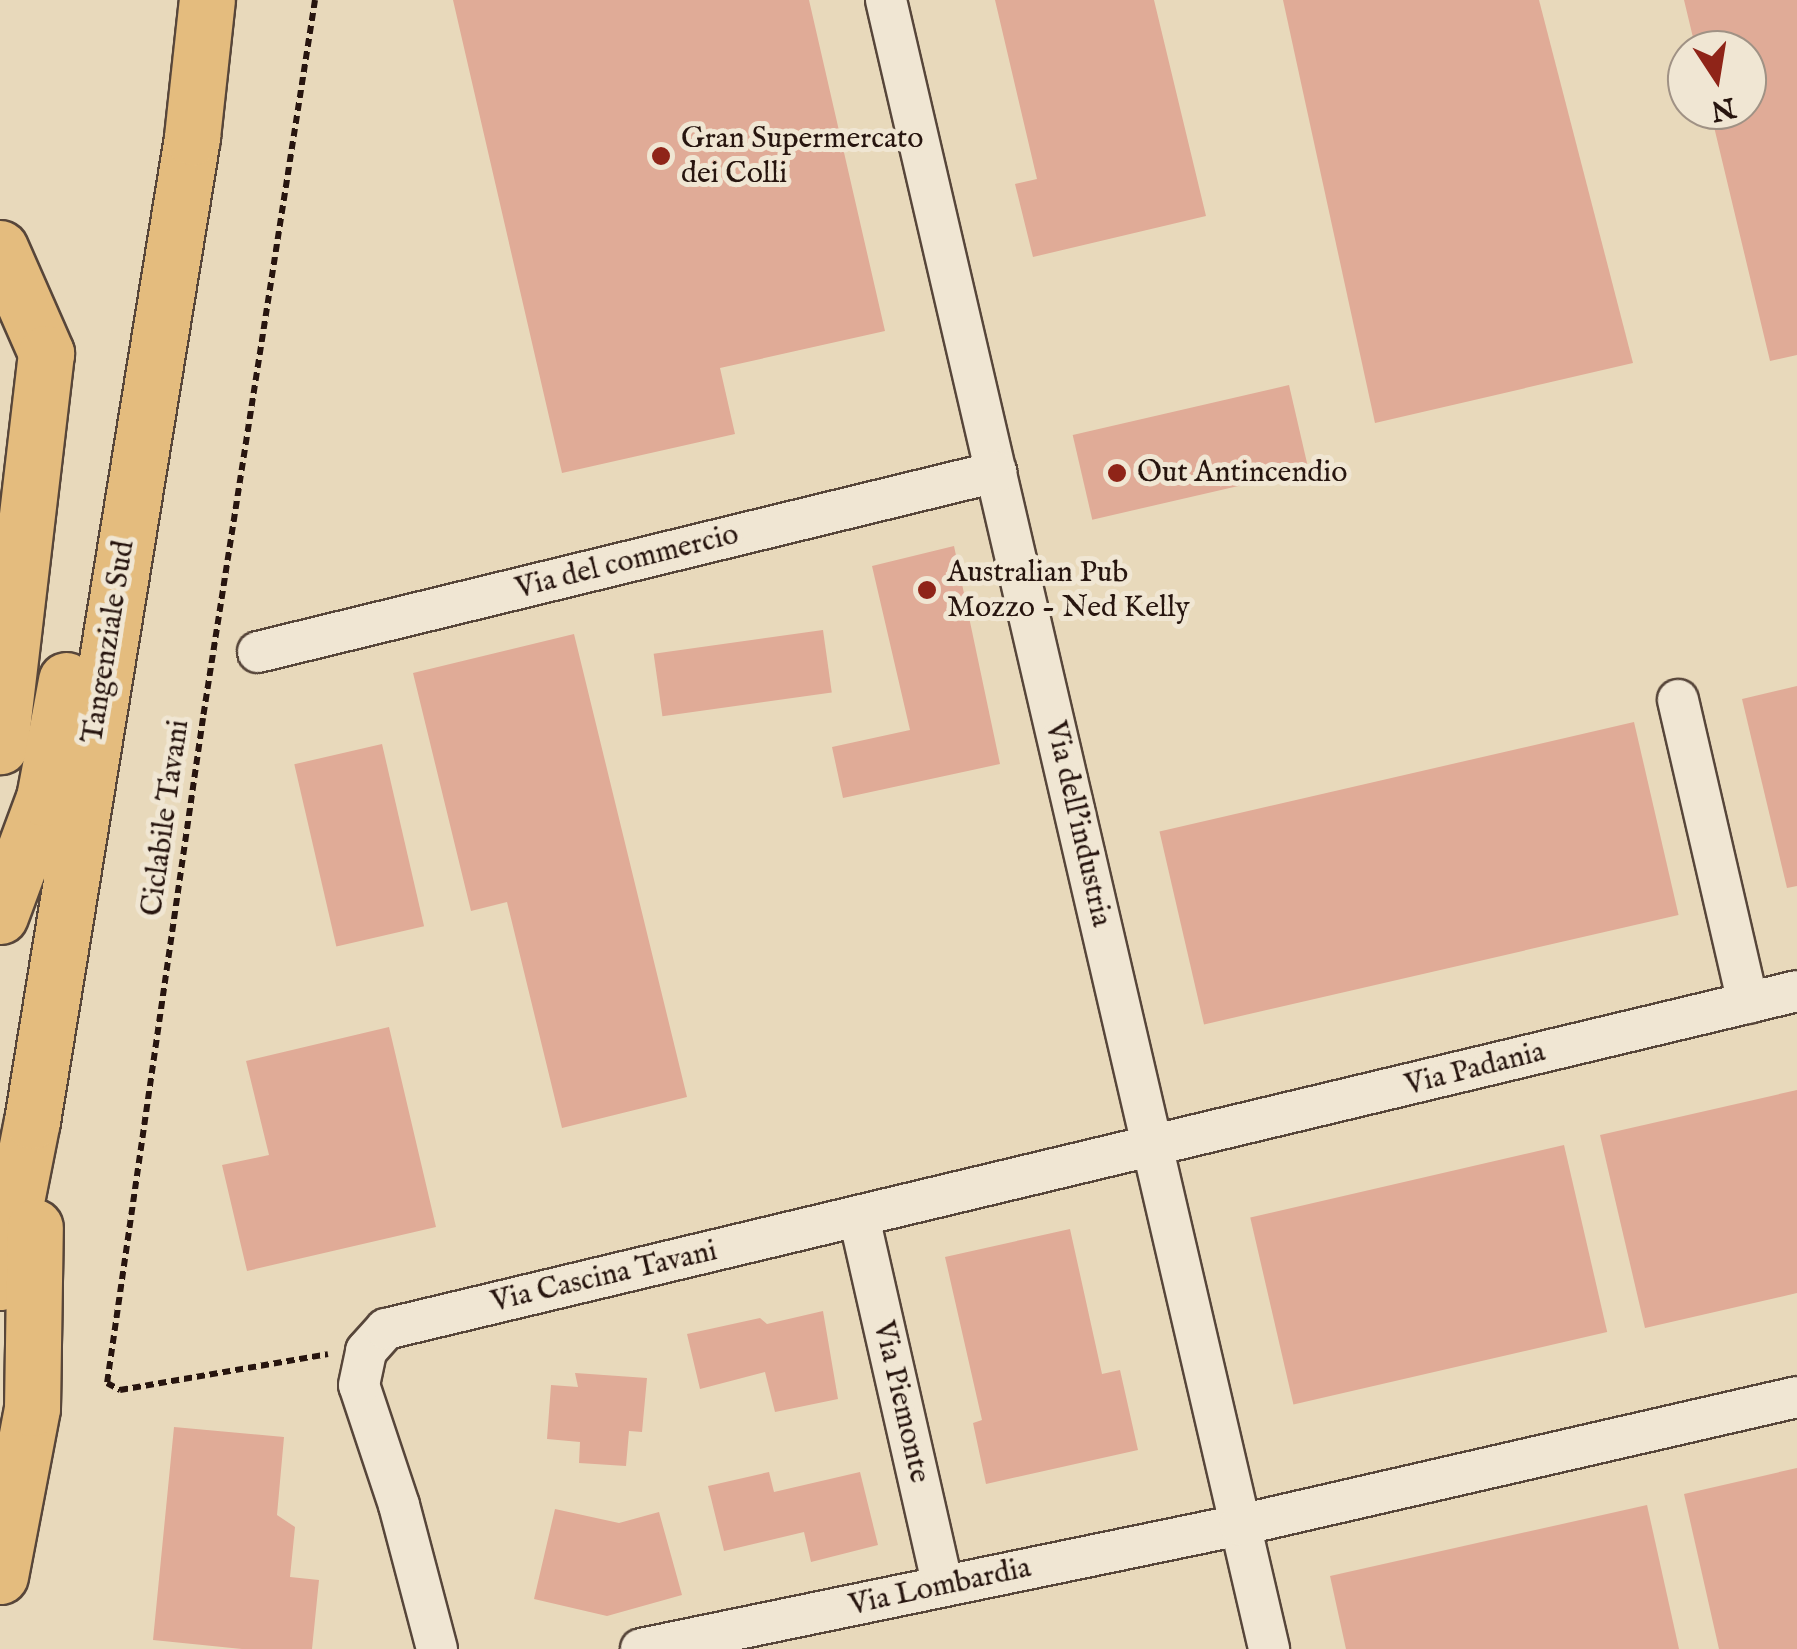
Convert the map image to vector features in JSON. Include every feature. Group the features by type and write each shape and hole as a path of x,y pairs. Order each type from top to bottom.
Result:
{"highway":[{"name":"Tangenziale Sud","path":"0,1282 32,1121 192,137 206,0"},
{"path":"176,226 220,122 243,0"},
{"path":"0,248 46,353 0,746"},
{"path":"0,916 44,798 93,533 160,336"},
{"path":"0,1576 32,1408 32,1121"}],"street":[{"name":"Via dell'industria","path":"886,0 1269,1649"},
{"name":"Via del commercio","path":"258,652 996,472"},
{"path":"1678,700 1748,1003"},
{"name":"Via Padania","path":"1153,1147 1797,991"},
{"name":"Via Cascina Tavani","path":"366,1351 386,1329 1153,1147"},
{"name":"Via Piemonte","path":"858,1217 943,1586"},
{"path":"366,1351 359,1385 399,1505 436,1649"},
{"path":"1240,1525 1797,1397"},
{"name":"Via Lombardia","path":"641,1649 1240,1525"}],"path":[{"name":"Ciclabile Tavani","path":"314,0 200,738 107,1382 120,1390 315,1355 366,1351"}],"building":[{"path":"453,0 809,0 885,331 720,368 735,434 562,473"},
{"path":"995,0 1154,0 1206,216 1033,257 1015,184 1037,179"},
{"path":"1283,0 1539,0 1633,363 1375,423"},
{"path":"1684,0 1797,0 1797,355 1770,361 1715,130 1767,130 1767,30 1691,30"},
{"path":"1289,385 1309,470 1092,520 1073,435"},
{"path":"954,546 1000,764 843,798 832,747 910,730 872,566"},
{"path":"823,630 832,692 662,716 654,654"},
{"path":"574,634 687,1097 562,1128 507,902 471,911 413,673"},
{"path":"1797,686 1797,886 1787,888 1742,699"},
{"path":"1634,722 1679,915 1204,1024 1159,832"},
{"path":"382,744 424,926 336,946 294,764"},
{"path":"389,1027 436,1227 247,1271 222,1165 269,1155 246,1061"},
{"path":"1797,1090 1797,1293 1645,1328 1600,1135"},
{"path":"1564,1145 1607,1332 1293,1405 1250,1217"},
{"path":"1070,1229 1102,1374 1120,1370 1138,1450 986,1484 973,1423 982,1420 945,1257"},
{"path":"823,1311 838,1399 775,1412 765,1372 700,1389 687,1334 760,1318 767,1324"},
{"path":"575,1373 647,1378 642,1432 629,1431 626,1466 579,1463 580,1442 547,1439 551,1385 578,1387"},
{"path":"174,1427 284,1437 277,1515 295,1527 290,1577 319,1580 312,1649 242,1649 153,1640"},
{"path":"1797,1468 1797,1649 1719,1649 1684,1494"},
{"path":"769,1472 774,1492 860,1472 878,1545 811,1562 804,1532 724,1551 708,1486"},
{"path":"1647,1505 1679,1649 1346,1649 1330,1576"},
{"path":"555,1509 619,1523 659,1512 682,1595 607,1616 534,1599"}],"place":[{"name":"Gran Supermercato dei Colli","path":"661,156"},
{"name":"Out Antincendio","path":"1117,473"},
{"name":"Australian Pub Mozzo - Ned Kelly","path":"927,590"}]}
